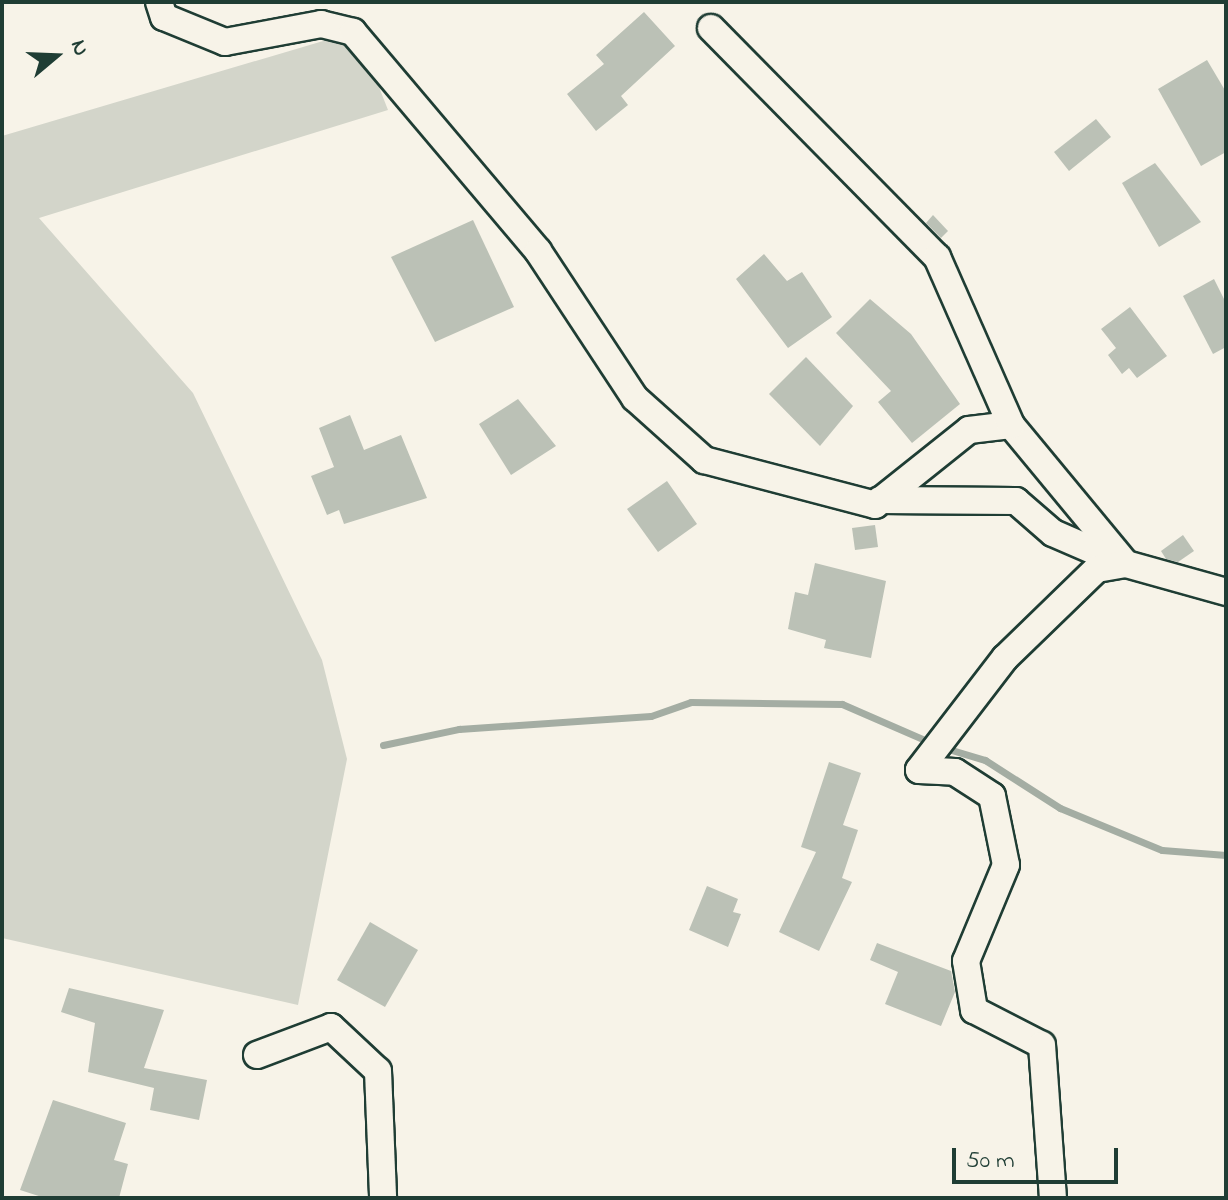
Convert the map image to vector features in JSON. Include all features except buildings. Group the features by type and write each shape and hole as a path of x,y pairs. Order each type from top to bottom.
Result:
{"street":[{"path":"159,2 164,17 225,42 321,24 353,32 538,251 635,398 704,460 880,500 1016,501 1053,533 1126,564 1226,592"},
{"path":"711,28 937,257 1011,425 1126,564"},
{"path":"880,500 969,430 1011,425"},
{"path":"1053,1198 1042,1045 974,1010 966,961 1006,865 992,796 955,772 919,770 1005,658 1097,569 1126,564"},
{"path":"257,1055 331,1027 378,1071 383,1198"}],"shaded area":[{"path":"357,31 388,110 39,218 193,393 322,660 347,759 298,1005 2,938 2,136"}],"waterway":[{"path":"383,745 459,729 651,716 691,702 842,704 934,744"},
{"path":"945,748 985,760 1060,808 1162,850 1226,855"}]}
